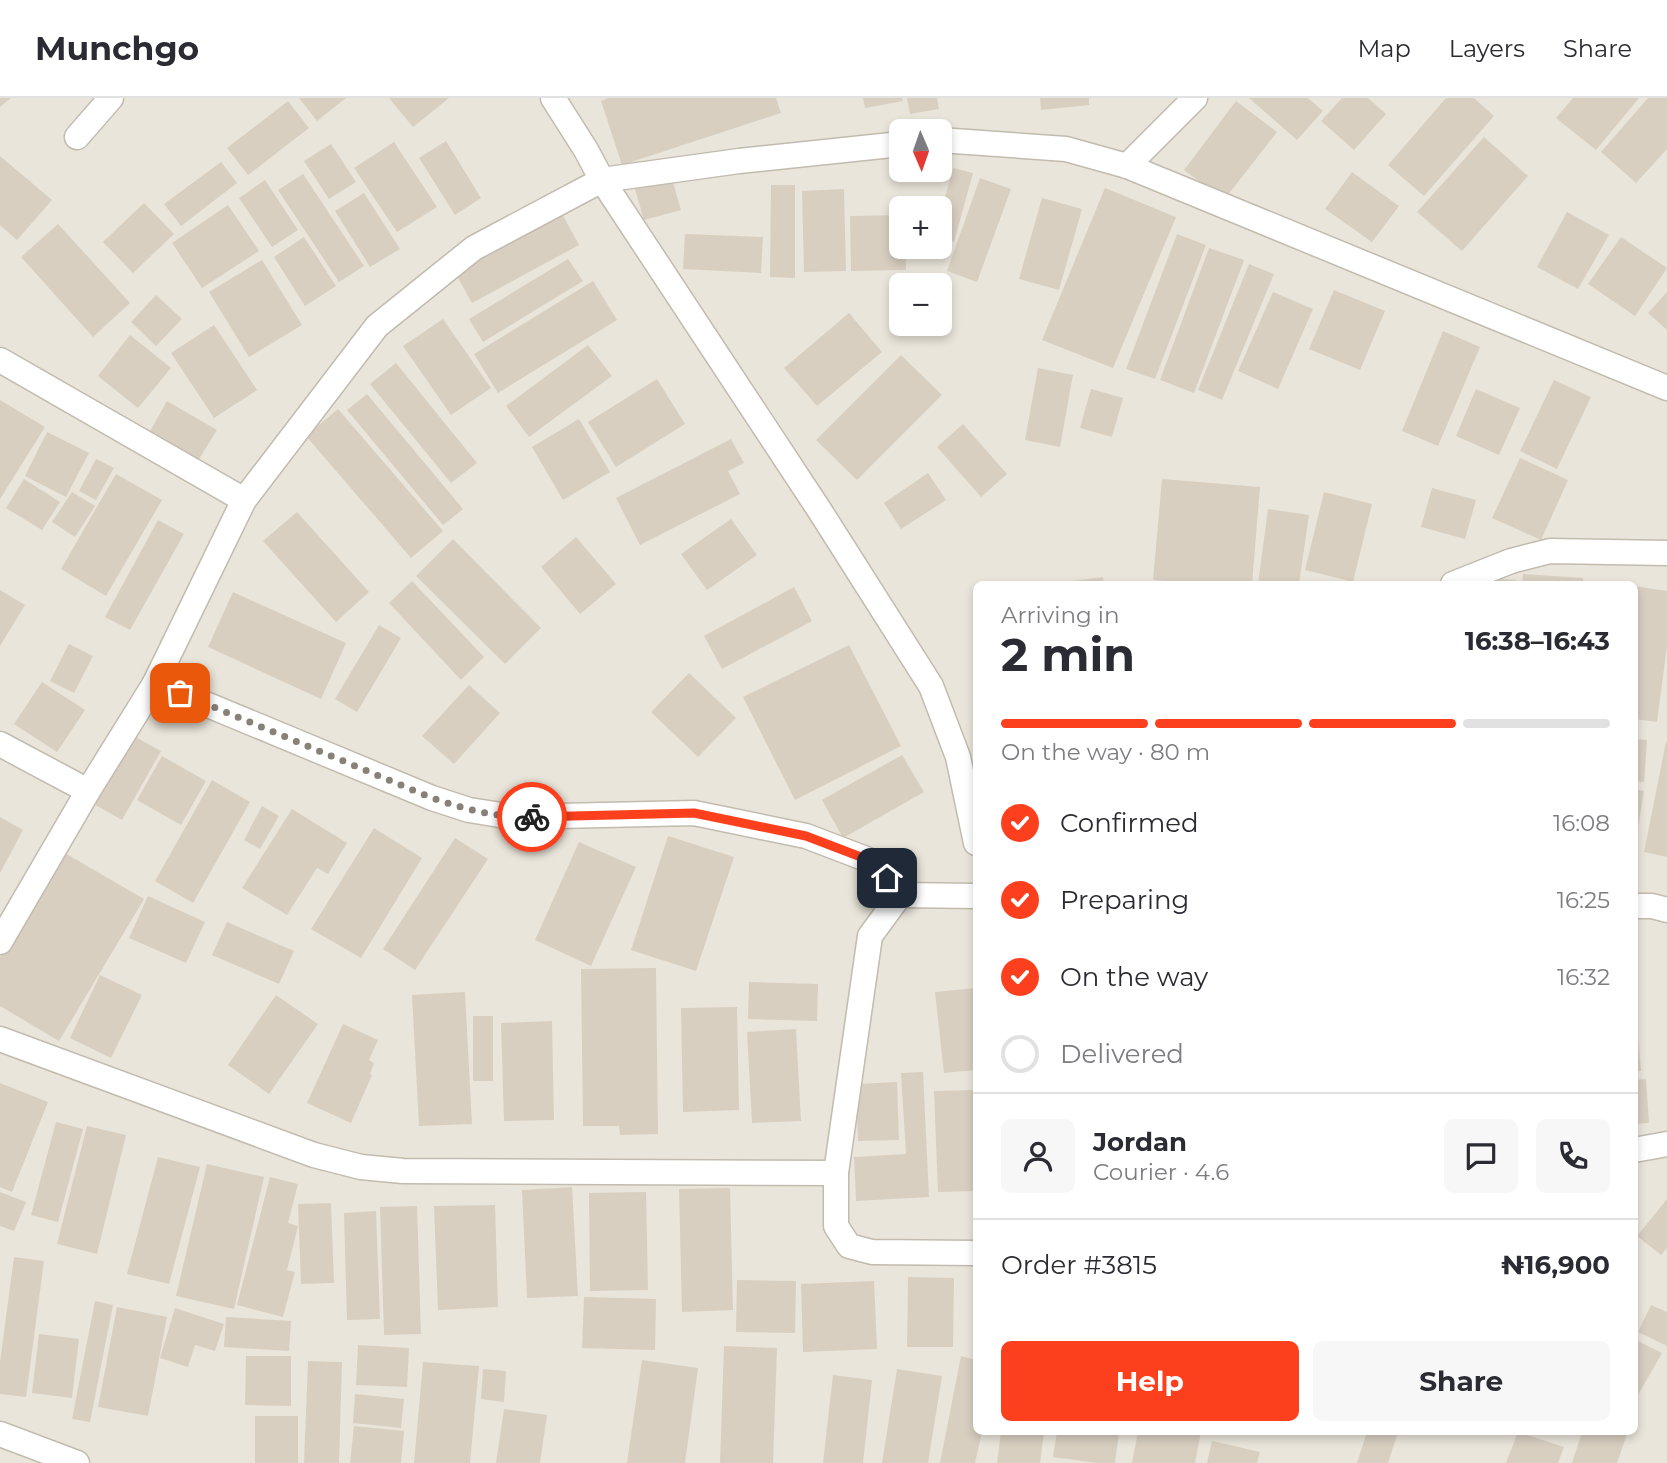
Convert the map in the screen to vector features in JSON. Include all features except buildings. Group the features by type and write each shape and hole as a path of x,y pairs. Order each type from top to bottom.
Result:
{"street":[{"path":"77,137 111,98"},
{"path":"554,98 602,180 820,511 930,686 958,757 973,829"},
{"path":"1128,166 1195,98"},
{"path":"952,141 1066,149 1128,166 1667,388"},
{"path":"0,942 155,683 244,500 377,326 474,248 602,180 738,161 889,145"},
{"path":"0,359 244,500"},
{"path":"1461,581 1511,561 1550,551 1667,553"},
{"path":"155,683 432,798 469,810 513,817 694,813 806,836 874,862 900,895"},
{"path":"0,744 88,791"},
{"path":"900,895 973,896"},
{"path":"900,895 870,936 836,1173 836,1226 849,1245 873,1252 973,1253"},
{"path":"1638,905 1667,910"},
{"path":"0,1039 314,1155 361,1167 417,1171 836,1173"},
{"path":"1638,1149 1667,1144"},
{"path":"0,1434 77,1463"}],"shaded area":[{"path":"0,98 1667,98 1667,1463 0,1463"}],"way so far":[{"path":"180,693 432,798 469,810 532,817"}],"route":[{"path":"532,817 694,813 806,836 874,862 887,878"}]}
